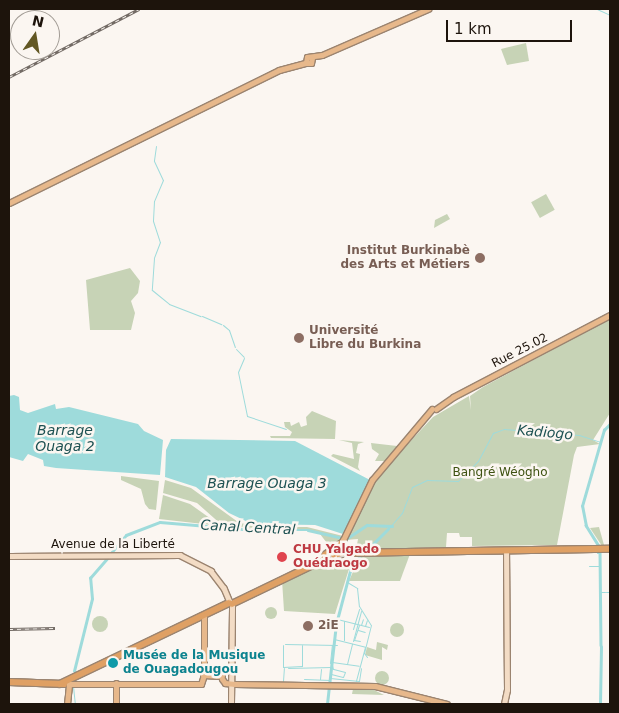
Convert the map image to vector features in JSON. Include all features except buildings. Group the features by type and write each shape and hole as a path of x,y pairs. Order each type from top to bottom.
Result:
{"highway":[{"path":"290,574 338,553 342,541"},
{"path":"231,604 290,574 338,553 420,550 610,549"},
{"path":"9,682 68,682 301,569"}],"main road":[{"path":"9,202 279,70 309,60 430,9"},
{"name":"Rue 25.02","path":"342,541 372,480 434,409 610,315"},
{"path":"504,704 507,690 506,550"},
{"name":"Avenue de la Liberté","path":"9,556 177,555 197,561 211,571 231,604"},
{"path":"231,604 231,704"},
{"path":"67,704 68,682 200,685 203,675 204,615"},
{"path":"203,675 222,678 224,684 390,689 447,704"},
{"path":"116,683 116,704"},
{"path":"390,689 442,704"}],"green space":[{"path":"526,43 529,61 507,65 501,49"},
{"path":"546,194 555,210 540,218 531,202"},
{"path":"447,214 450,219 434,228 435,220"},
{"path":"130,268 140,281 138,293 131,301 135,313 131,330 90,330 86,280"},
{"name":"Bangré Wéogho","path":"610,319 610,413 593,440 600,444 577,447 557,545 472,546 472,537 460,537 459,533 447,533 446,547 356,550 358,539 345,540 373,480 402,445 405,447 433,417 469,396 471,410 470,396 483,387"},
{"path":"312,411 336,421 335,439 271,438 270,436 290,436 292,432 285,427 284,422 290,422 291,426 299,422 301,427 307,425 306,417"},
{"path":"339,440 364,442 358,444 356,453 360,454 358,467 360,471 331,456 333,454 354,459 352,443"},
{"path":"371,443 398,447 386,461 375,461 379,454 372,449"},
{"path":"121,476 159,481 156,510 149,509 145,504 141,489 121,480"},
{"path":"165,480 191,488 238,522 255,527 307,527 343,536 339,545 330,547 320,534 309,531 223,526 197,503 163,493"},
{"path":"163,495 190,504 221,526 159,519"},
{"path":"599,527 604,545 602,546 590,528"},
{"path":"365,554 410,554 400,581 349,581 358,560"},
{"path":"332,561 337,563 336,569 346,566 349,569 335,614 284,611 282,580"},
{"path":"271,607 277,613 271,619 265,613"},
{"path":"97,616 103,616 108,621 106,630 97,632 92,627 92,621"},
{"path":"394,623 400,623 404,630 400,637 394,637 390,633 390,627"},
{"path":"377,642 388,645 387,650 382,647 382,660 365,655 367,647 376,650"},
{"path":"382,671 387,673 389,678 387,683 382,685 377,683 375,678 377,673"},
{"path":"353,689 374,690 384,695 352,694"}],"water":[{"name":"Barrage Ouaga 2","path":"9,396 19,397 20,410 28,413 55,404 56,409 69,407 138,424 144,431 163,440 160,475 56,468 44,466 43,460 28,454 23,461 9,457"},
{"name":"Barrage Ouaga 3","path":"171,439 295,441 370,480 343,534 315,525 252,524 229,513 196,487 165,477 166,450"}],"waterway":[{"path":"597,9 610,15"},
{"path":"156,146 154,161 163,180 154,201 153,221 160,242 154,258 152,290 169,304 201,316"},
{"path":"202,316 221,324"},
{"path":"223,325 229,330 235,347"},
{"path":"236,349 244,357"},
{"path":"244,358 238,372 247,416 286,429"},
{"path":"599,547 586,526 582,506 604,430 610,424"},
{"name":"Kadiogo","path":"388,529 402,513 412,487 427,480 458,481 478,461 493,433 504,429 579,435 601,442"},
{"name":"Canal Central","path":"111,553 126,535 160,522 255,530 308,530 346,539 367,525 392,526"},
{"name":"Kadiogo","path":"368,549 388,529"},
{"path":"600,551 601,645"},
{"name":"Kadiogo","path":"327,704 336,624 350,571 361,554"},
{"name":"Canal Central","path":"74,671 92,599 90,578 109,556"},
{"path":"589,566 600,566"},
{"path":"347,582 357,588 359,606 371,625 364,653 367,657"},
{"path":"600,592 605,592"},
{"path":"353,629 359,609"},
{"path":"353,641 361,611"},
{"path":"337,619 369,627"},
{"path":"361,625 363,619"},
{"path":"365,626 367,620"},
{"path":"344,621 344,640"},
{"path":"359,625 354,640 360,641"},
{"path":"358,630 365,632"},
{"path":"334,639 365,647 356,681"},
{"path":"285,644 337,645"},
{"path":"347,664 352,644"},
{"path":"283,645 283,667 302,666 302,645"},
{"name":"Kadiogo","path":"330,663 332,645"},
{"path":"600,704 601,647"},
{"path":"332,662 359,666"},
{"path":"331,674 343,677 345,672 333,669 332,665"},
{"path":"288,668 331,667"},
{"path":"283,681 284,668"},
{"path":"330,678 359,681 361,668"},
{"path":"320,679 321,669"},
{"path":"304,679 330,680"},
{"name":"Canal Central","path":"73,686 75,704"},
{"path":"235,687 351,688"},
{"path":"409,697 437,704"}],"railway":[{"path":"9,77 139,9"},
{"path":"9,629 55,628"}],"place":[{"name":"Institut Burkinabè des Arts et Métiers","path":"480,258"},
{"name":"Université Libre du Burkina","path":"299,338"},
{"name":"CHU Yalgado Ouédraogo","path":"282,557"},
{"name":"2iE","path":"308,626"},
{"name":"Musée de la Musique de Ouagadougou","path":"113,663"}]}
